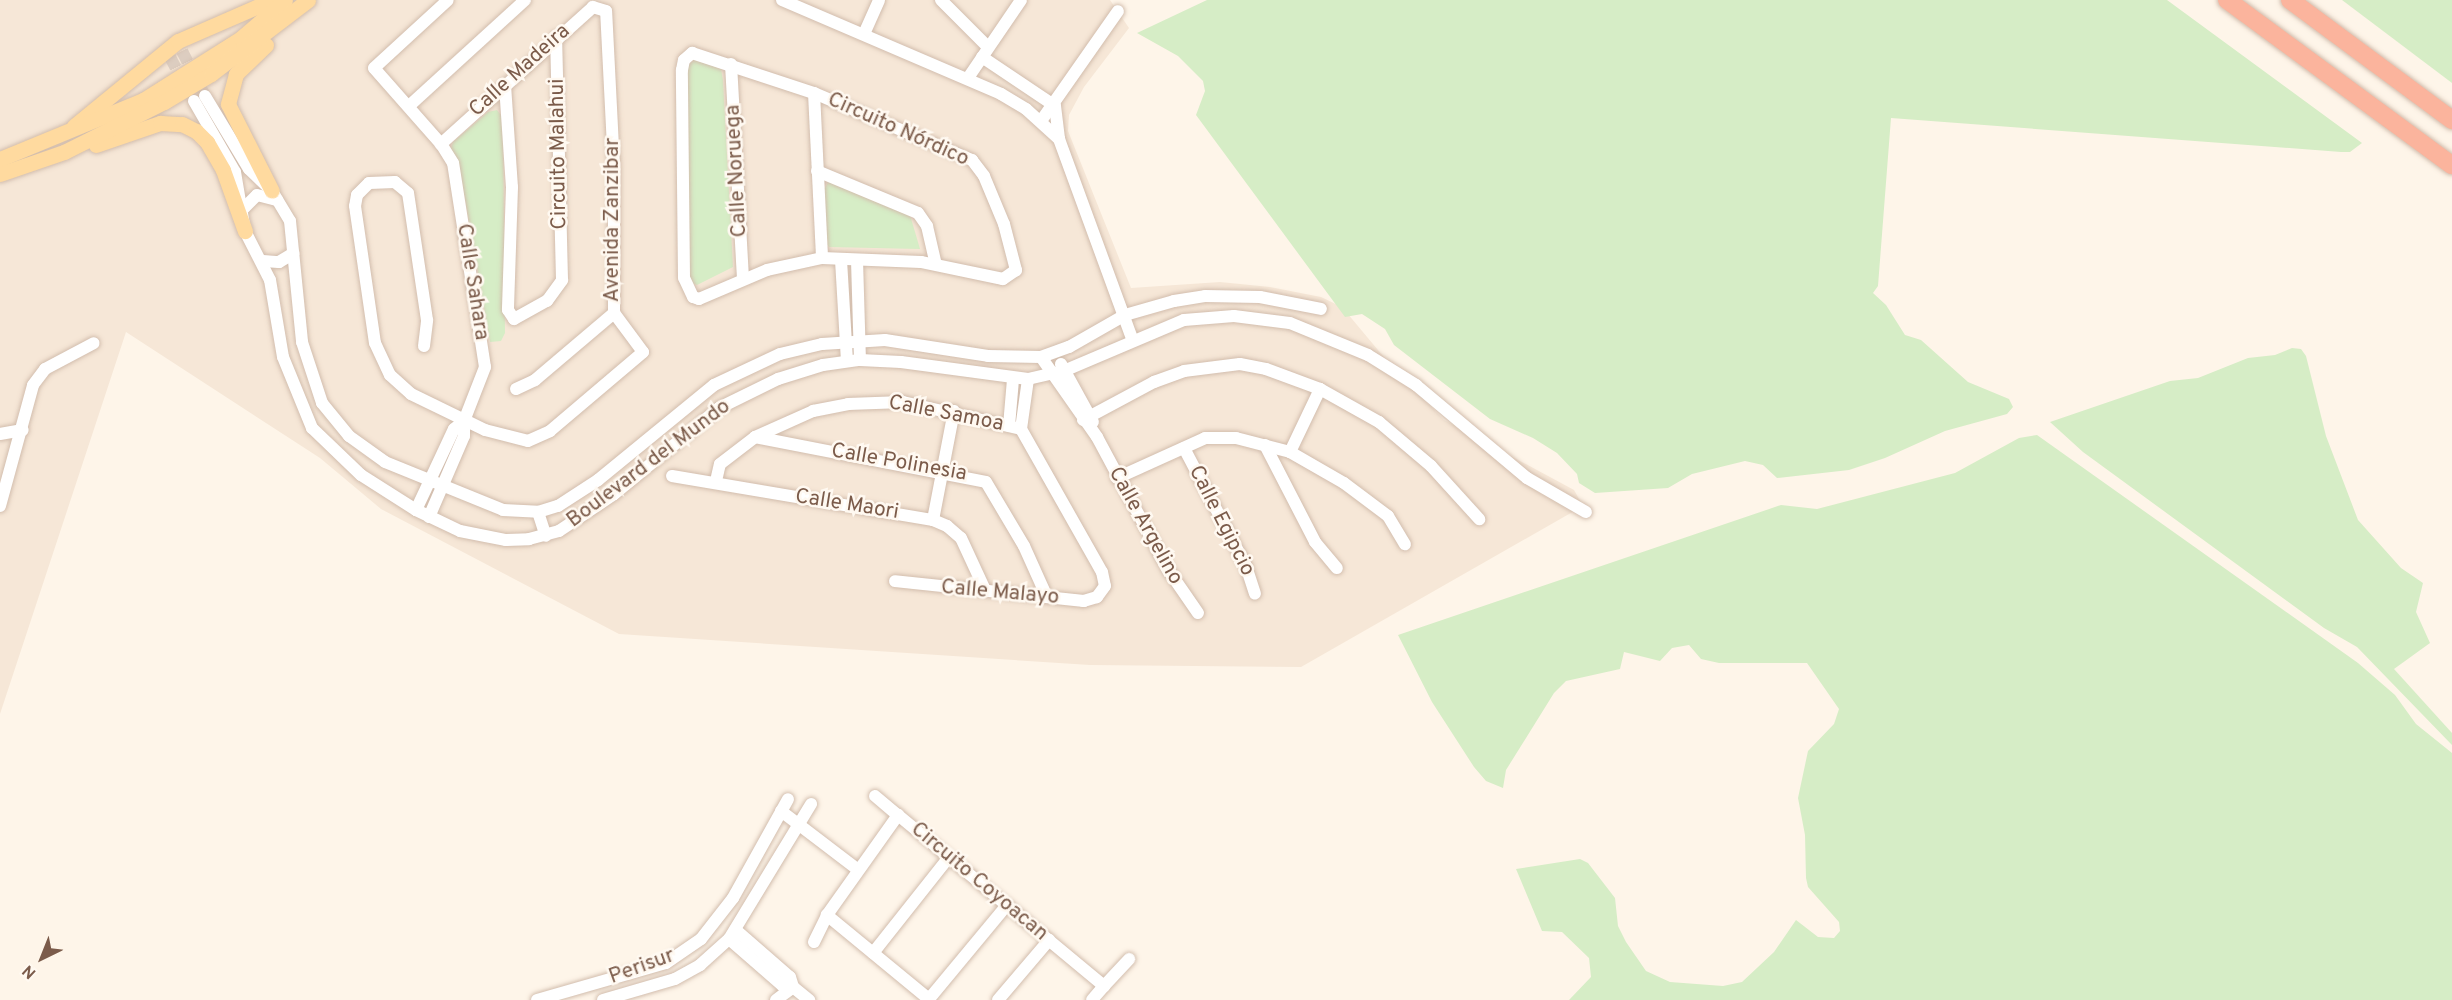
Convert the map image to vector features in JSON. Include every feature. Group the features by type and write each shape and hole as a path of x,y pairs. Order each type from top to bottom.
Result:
{"highway":[{"path":"2228,0 2452,165"},
{"path":"2290,0 2452,120"}],"main road":[{"path":"63,136 174,50 272,0"},
{"path":"0,159 105,119 171,83 241,38 285,0"},
{"path":"64,152 120,126 211,74 308,0"},
{"path":"275,196 238,129 228,94 236,74 287,18"},
{"path":"0,174 64,152 115,140 160,123 189,127 213,149 245,231"}],"street":[{"name":"Calle Sahara","path":"448,0 374,68 441,144 453,163 459,189 485,367 464,421"},
{"path":"409,106 525,0"},
{"path":"782,0 968,78 1015,102 1041,121 1059,139"},
{"path":"864,34 879,0"},
{"path":"941,0 985,52 1055,106 1059,139 1133,341"},
{"path":"968,78 1021,0"},
{"name":"Calle Madeira","path":"441,144 556,37 593,7 603,9"},
{"name":"Avenida Zanzibar","path":"464,421 519,442 540,438 642,355 614,313 610,32 608,14 603,9"},
{"path":"1041,121 1055,106 1119,11"},
{"name":"Circuito Malahui","path":"505,85 512,187 511,316 519,319 547,301 558,288 562,270 556,37"},
{"name":"Circuito Nórdico","path":"695,53 814,93 964,156 979,168 1004,224 1016,270 1003,279 936,264 822,258 744,278 699,299 689,292 684,278 684,60 695,53"},
{"name":"Calle Noruega","path":"731,64 744,278"},
{"path":"814,93 822,258"},
{"name":"Boulevard del Mundo","path":"1321,309 1260,297 1205,296 1125,315 1047,356 988,356 922,343 853,339 780,354 714,385 598,480 558,506 538,512 503,510 443,489 364,448 338,424 322,403 302,342 290,221 275,196 249,169 200,98 229,161 244,208 245,231 263,261 274,295 284,357 295,393 312,428 361,475 416,510 429,518 485,538 506,540 546,536 614,494 719,408 778,379 854,360 902,362 1013,379 1028,379 1060,372 1184,320 1234,316 1290,323 1324,335 1416,384 1509,464 1586,512"},
{"path":"818,171 918,213 927,226 936,264"},
{"path":"424,346 427,320 408,193 394,182 369,183 357,195 355,206 375,343 382,362 400,387 464,421"},
{"path":"244,208 257,195 275,196"},
{"path":"263,261 279,262 294,253"},
{"path":"841,260 853,339"},
{"path":"854,360 857,260"},
{"path":"516,389 535,380 614,313"},
{"path":"0,506 37,378 94,343"},
{"name":"Calle Argelino","path":"1047,356 1060,372 1088,418 1117,478 1198,613"},
{"path":"1088,418 1154,382 1211,365 1266,369 1320,389 1379,422 1408,445 1479,519"},
{"path":"1013,379 1015,427"},
{"path":"1015,427 1028,379"},
{"path":"1290,452 1320,389"},
{"name":"Calle Samoa","path":"716,481 720,464 755,437 813,411 848,404 903,402 954,411 1015,427 1101,572 1103,591"},
{"path":"933,520 954,411"},
{"path":"416,510 454,429 464,421"},
{"path":"429,518 464,436 464,421"},
{"path":"0,434 23,430"},
{"path":"1117,478 1205,438 1222,436 1266,445 1290,452 1364,496 1388,516 1405,544"},
{"name":"Calle Polinesia","path":"755,437 977,478 996,494 1046,595"},
{"path":"1266,445 1315,542 1337,568"},
{"path":"444,448 457,454"},
{"name":"Calle Egipcio","path":"1184,448 1246,566 1255,594"},
{"name":"Calle Maori","path":"672,476 716,481 722,486 933,520 947,526 961,538 985,590"},
{"path":"538,512 546,536"},
{"name":"Calle Malayo","path":"895,581 1046,595 1084,601 1103,591"},
{"path":"875,796 898,815"},
{"name":"Perisur","path":"537,1000 657,966 682,953 724,913 788,799"},
{"name":"Perisur","path":"603,1000 675,979 700,965 733,935 798,821 811,804"},
{"path":"781,811 798,821 857,869"},
{"name":"Circuito Coyoacan","path":"814,942 827,915 857,869 898,815 1104,986"},
{"path":"873,953 949,857"},
{"path":"827,915 930,999 1007,905"},
{"path":"733,935 782,985 793,987 808,1000"},
{"path":"998,1000 1049,940"},
{"path":"1092,1000 1129,959"},
{"path":"776,1000 793,987"}],"shaded area":[{"path":"0,0 1110,0 1129,28 1084,87 1069,115 1068,131 1131,288 1220,282 1270,287 1321,297 1342,307 1393,368 1444,420 1574,490 1583,506 1301,667 1090,665 619,634 381,509 320,458 126,332 0,714"}],"green space":[{"path":"1207,0 2167,0 2362,143 2350,152 2341,152 1891,118 1878,286 1873,293 1886,305 1905,335 1921,340 1968,382 2009,399 2013,407 2007,414 1945,431 1885,458 1849,470 1777,478 1763,465 1745,461 1692,474 1668,488 1595,493 1579,483 1577,474 1557,453 1533,438 1490,419 1394,345 1385,329 1362,314 1345,317 1196,115 1205,91 1203,81 1178,56 1137,33"},
{"path":"2342,0 2452,0 2452,83"},
{"path":"697,57 721,69 723,80 733,267 697,285 689,282 686,67"},
{"path":"497,110 503,118 505,333 501,341 490,342 461,176 451,149 453,142 488,112"},
{"path":"829,181 910,215 920,249 829,247 825,243 823,191"},
{"path":"2292,348 2301,349 2306,356 2326,436 2358,520 2401,568 2423,583 2416,612 2430,643 2394,669 2452,733 2452,745 2357,647 2324,628 2083,452 2050,422 2170,381 2198,378 2248,358 2275,355"},
{"path":"2037,435 2358,663 2395,695 2416,724 2452,753 2452,1000 1569,1000 1591,977 1589,958 1562,932 1542,931 1516,869 1580,859 1588,863 1615,898 1618,926 1626,942 1646,971 1670,982 1723,986 1742,982 1774,952 1796,920 1818,937 1834,938 1840,931 1839,922 1808,887 1805,835 1798,798 1808,751 1834,724 1839,709 1807,663 1719,663 1701,659 1689,645 1672,648 1660,661 1624,652 1620,669 1566,681 1554,693 1506,770 1503,788 1486,781 1474,767 1432,702 1398,635 1781,505 1817,509 1955,473 2019,438"}],"tunnel":[{"path":"182,51 205,96"},
{"path":"170,57 184,83"}]}
